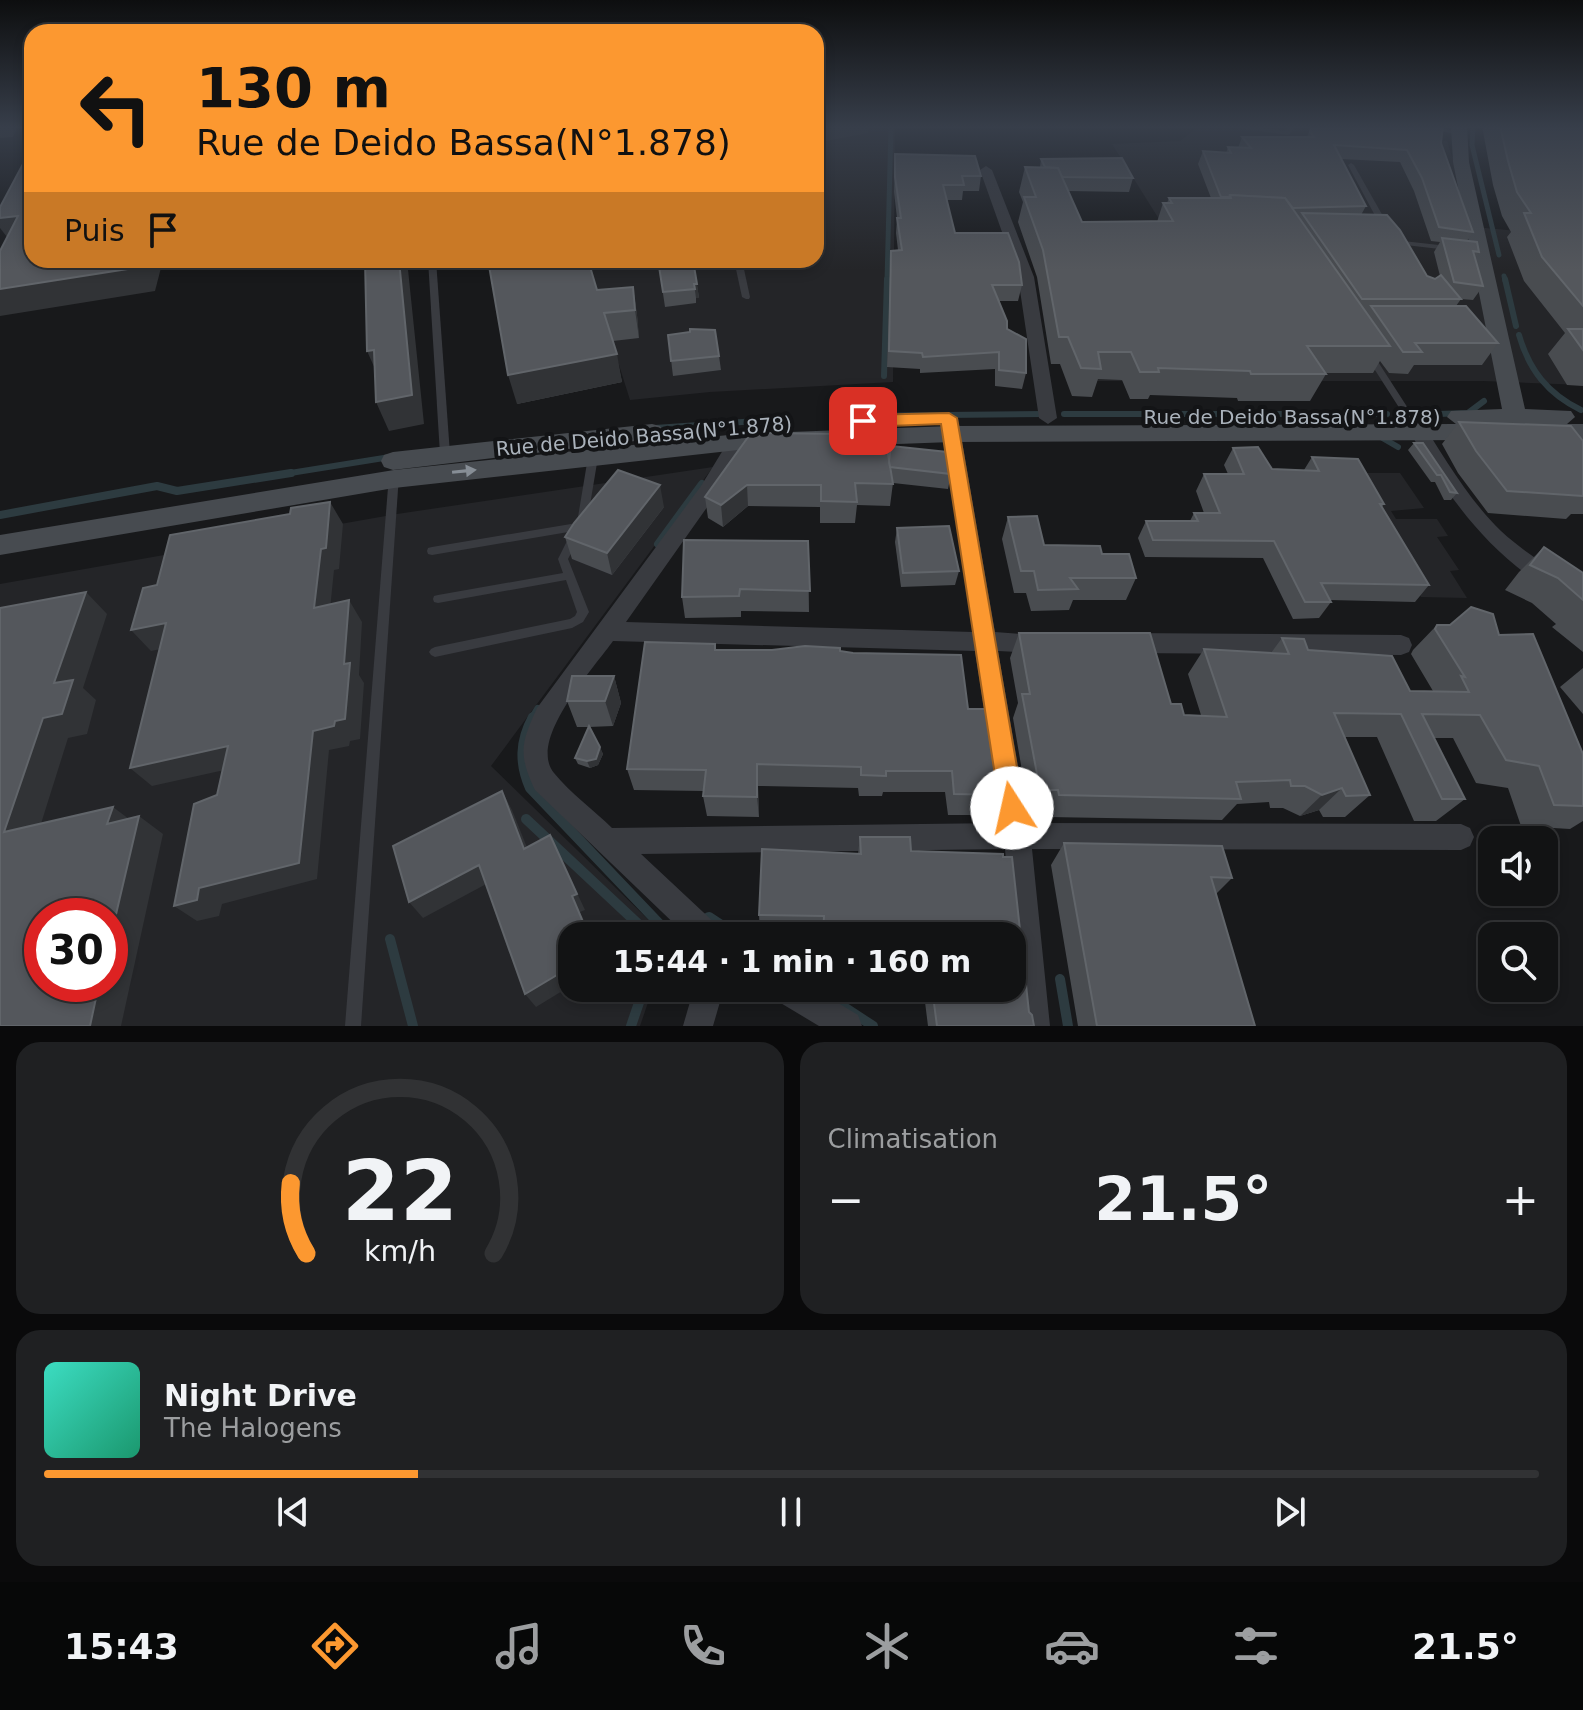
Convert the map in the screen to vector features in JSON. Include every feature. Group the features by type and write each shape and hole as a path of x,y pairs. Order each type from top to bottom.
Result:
{"main road":[{"path":"1466,174 1478,252 1520,424"},
{"name":"Rue de Deido Bassa(N°1.878)","path":"0,527 394,470 445,454 749,424 950,426 1048,418 1415,426"},
{"path":"0,545 394,470 593,457 738,442 950,426 1415,426 1520,424 1583,418"},
{"path":"1520,424 1583,432"}],"street":[{"path":"987,174 1026,277 1048,418"},
{"path":"950,426 1017,836 1035,1026"},
{"path":"1415,426 1467,506 1486,528 1516,555 1583,601"},
{"path":"694,922 544,781 534,761 535,740 546,716 708,491 738,442"},
{"path":"606,631 1061,643"},
{"path":"1108,643 1401,645"},
{"path":"610,841 1017,836 1461,837"},
{"path":"698,1026 705,1002"},
{"path":"808,1002 847,1026"}],"lane":[{"path":"1356,174 1401,254"},
{"path":"1370,226 1384,226"},
{"path":"1394,241 1478,252"},
{"path":"433,268 445,454"},
{"path":"740,268 746,297"},
{"path":"1364,347 1415,426"},
{"path":"435,652 579,619 583,612 563,559 582,526 593,457"},
{"path":"353,1026 394,470"},
{"path":"432,551 582,526"},
{"path":"438,599 567,576"}],"shaded area":[{"path":"824,174 895,174 893,382 710,392 630,400 589,268 824,268"},
{"path":"1131,174 1458,174 1475,227 1583,237 1583,385 1483,381 1067,381 1189,267"},
{"path":"713,467 491,766 651,922 558,922 558,1002 648,1002 640,1026 0,1026 0,584 397,514"},
{"path":"1346,473 1400,473 1424,508 1391,511 1396,519 1437,519 1448,536 1437,537 1459,570 1450,571 1467,598 1421,597"}],"building":[{"path":"18,174 24,174 24,268 134,268 0,289 0,251 18,216 0,218 0,207"},
{"path":"895,174 980,174 962,176 964,185 943,185 955,233 1008,233 1019,262 1022,285 992,285 1007,321 1007,329 1026,339 1026,373 999,370 999,352 923,357 922,353 889,351 891,251 902,250"},
{"path":"1028,174 1061,174 1082,222 1173,221 1163,203 1172,203 1169,198 1231,198 1230,195 1285,198 1390,346 1307,346 1326,374 1251,374 1250,371 1158,368 1159,372 1140,372 1131,352 1098,352 1101,369 1081,368 1068,337 1059,337 1043,250 1024,197 1036,197"},
{"path":"1061,174 1131,174 1133,178 1062,177"},
{"path":"1212,174 1349,174 1366,206 1293,208 1285,198 1221,197"},
{"path":"1420,174 1452,174 1473,232 1439,227"},
{"path":"1512,174 1583,174 1583,306 1542,257 1524,213 1531,213 1517,192"},
{"path":"1302,213 1387,215 1400,230 1427,276 1435,279 1441,275 1461,299 1362,299"},
{"path":"1442,238 1477,242 1479,252 1473,251 1483,286 1454,282"},
{"path":"365,268 400,268 412,395 376,402 374,350 367,351"},
{"path":"489,268 590,268 597,290 633,287 635,310 604,313 617,354 508,375"},
{"path":"659,268 694,268 695,289 663,292"},
{"path":"1371,306 1466,306 1498,343 1415,343 1422,352 1403,352"},
{"path":"690,329 715,330 719,356 671,361 668,335 690,332"},
{"path":"1568,329 1583,329 1583,350"},
{"path":"1459,422 1571,426 1583,441 1583,496 1507,491 1476,451"},
{"path":"751,433 844,434 843,447 887,448 893,484 855,483 857,502 821,501 821,485 747,485 721,505 705,497"},
{"path":"1414,443 1423,443 1457,493 1450,492 1441,475 1437,475"},
{"path":"891,446 947,452 951,474 890,467"},
{"path":"1258,447 1272,469 1319,471 1312,457 1358,459 1384,504 1380,504 1429,585 1321,583 1331,602 1305,602 1274,541 1153,540 1146,521 1198,521 1194,513 1220,513 1204,474 1244,474 1233,448"},
{"path":"618,470 660,485 607,553 565,537 574,523"},
{"path":"330,502 326,548 321,549 314,608 349,600 344,664 350,663 345,719 335,721 334,726 313,731 299,863 199,888 197,900 174,906 194,804 217,795 228,746 130,768 166,623 131,630 143,588 157,585 170,535 290,514 291,508"},
{"path":"1037,516 1044,545 1100,546 1102,554 1129,554 1136,578 1070,578 1078,589 1038,590 1034,571 1021,571 1008,517"},
{"path":"949,526 959,571 903,573 897,528"},
{"path":"684,540 808,541 810,591 740,589 739,596 682,597"},
{"path":"1544,547 1583,573 1583,600 1558,578 1530,565"},
{"path":"86,592 54,683 73,680 62,714 43,718 4,832 113,807 107,824 139,816 120,898 24,898 24,1002 95,1002 90,1026 0,1026 0,608"},
{"path":"1471,607 1493,614 1499,635 1533,634 1583,754 1583,806 1554,805 1539,766 1506,760 1480,715 1422,714 1465,799 1442,799 1401,714 1334,713 1370,795 1346,796 1342,788 1322,795 1305,786 1291,786 1290,780 1236,782 1241,799 1059,795 1058,790 1040,790 1022,694 1030,694 1019,633 1150,633 1171,704 1181,704 1184,715 1227,717 1204,649 1289,654 1282,638 1304,639 1308,650 1392,656 1410,691 1469,692 1461,676 1465,677 1435,629 1437,625 1450,625"},
{"path":"645,642 715,644 715,650 772,650 805,646 840,648 840,651 853,653 961,655 968,709 993,709 1005,795 954,794 952,771 886,771 886,776 861,775 861,767 757,764 757,797 703,796 706,770 627,769"},
{"path":"572,676 614,676 605,701 567,701"},
{"path":"589,726 600,747 596,759 587,761 575,758"},
{"path":"502,791 524,849 550,835 577,894 572,896 583,922 558,922 558,974 525,994 479,865 409,902 393,846"},
{"path":"860,837 910,837 911,851 1003,854 1003,857 1012,857 1019,922 824,922 824,916 759,915 762,849 861,854"},
{"path":"1064,843 1222,846 1232,878 1211,877 1255,1026 1097,1026"},
{"path":"1026,985 1034,1026 937,1026 934,1002 1026,1002"}],"waterway":[{"path":"887,281 890,174"},
{"path":"1479,174 1499,255"},
{"path":"1504,276 1505,281"},
{"path":"884,376 887,279"},
{"path":"1505,279 1516,326"},
{"path":"1519,335 1528,359 1541,380 1581,410"},
{"path":"1438,414 1468,413 1484,401"},
{"path":"846,416 1044,414"},
{"path":"1064,414 1387,414"},
{"path":"655,428 772,420"},
{"path":"1379,436 1398,447"},
{"path":"278,475 390,457"},
{"path":"0,515 157,486 177,491 291,473"},
{"path":"658,544 702,484"},
{"path":"533,718 538,709"},
{"path":"533,718 522,752 530,788 658,922"},
{"path":"526,819 636,922"},
{"path":"701,921 709,917 717,922"},
{"path":"390,939 413,1026"},
{"path":"1060,979 1068,1026"},
{"path":"631,1026 639,1002"},
{"path":"836,1002 873,1026"}],"route":[{"path":"863,421 949,418 1012,808"}]}
